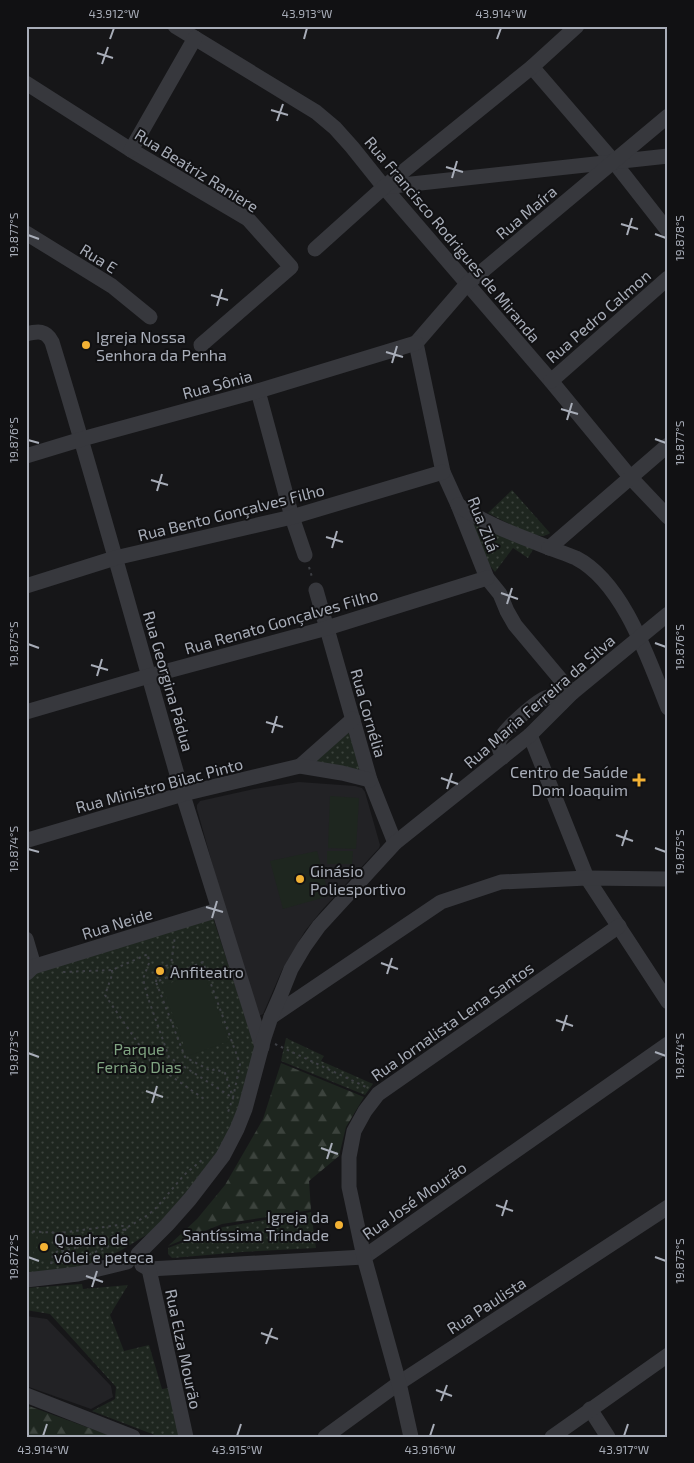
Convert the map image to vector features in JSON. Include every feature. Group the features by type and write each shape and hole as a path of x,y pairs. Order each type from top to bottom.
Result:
{"street":[{"name":"Rua Francisco Rodrigues de Miranda","path":"175,26 316,112 335,128 551,381 630,478 668,517"},
{"path":"315,249 384,187 532,67 577,26"},
{"path":"131,150 195,38"},
{"path":"532,67 614,162 668,231"},
{"name":"Rua Beatriz Raniere","path":"26,83 131,150 248,219 291,267 202,345"},
{"name":"Rua Maíra","path":"416,343 467,284 668,116"},
{"path":"384,187 668,156"},
{"name":"Rua E","path":"26,233 112,286 150,316"},
{"name":"Rua Pedro Calmon","path":"551,381 668,278"},
{"name":"Rua Georgina Pádua","path":"32,333 46,334 52,342 82,439 183,794 218,910 263,1043"},
{"name":"Rua Sônia","path":"26,456 258,392 416,343"},
{"name":"Rua Zilá","path":"416,343 443,472 487,578 500,594 515,624 567,698"},
{"path":"258,392 292,517 305,555"},
{"path":"549,548 668,445"},
{"name":"Rua Bento Gonçalves Filho","path":"26,586 115,558 292,517 443,472"},
{"path":"458,505 473,515 517,536 575,558 592,570 617,598 640,638 668,708"},
{"name":"Rua Renato Gonçalves Filho","path":"26,712 149,676 327,628 487,578"},
{"name":"Rua Cornélia","path":"316,590 370,780 395,843"},
{"name":"Rua Maria Ferreira da Silva","path":"139,1263 223,1156 238,1129 271,1017 291,969 319,926 395,843 530,735 567,698 668,614"},
{"path":"503,757 498,746 504,732 546,697 567,698"},
{"name":"Rua Ministro Bilac Pinto","path":"300,766 353,719"},
{"path":"530,735 587,878 668,1002"},
{"name":"Rua Ministro Bilac Pinto","path":"28,840 183,794 300,766 370,780"},
{"path":"271,1017 441,902 501,882 587,878 668,879"},
{"name":"Rua Neide","path":"29,970 218,910"},
{"name":"Rua Jornalista Lena Santos","path":"411,1437 399,1383 364,1257 349,1187 349,1157 354,1131 365,1111 378,1094 618,926"},
{"path":"26,939 29,970"},
{"name":"Rua José Mourão","path":"139,1263 364,1257 668,1044"},
{"name":"Rua Paulista","path":"325,1437 399,1383 668,1207"},
{"path":"26,1280 139,1263"},
{"name":"Rua Elza Mourão","path":"139,1263 186,1437"},
{"path":"552,1437 668,1355"},
{"path":"26,1395 133,1437"},
{"path":"590,1410 608,1437"}],"path":[{"path":"305,555 316,590"},
{"path":"174,974 171,965 177,924"},
{"path":"62,972 112,970 148,954 149,963 143,979 169,1057 233,1098"},
{"path":"156,982 203,962 240,1064 228,1113"},
{"path":"171,965 162,968 156,978 156,982 185,1057 211,1071 215,1069 225,1073 233,1098"},
{"path":"112,970 105,995 151,1062 204,1099"},
{"path":"263,1043 378,1094"},
{"path":"50,1265 54,1253 113,1236 148,1215 184,1176 205,1158"},
{"path":"26,1231 60,1233 105,1227 126,1227"},
{"path":"60,1233 57,1237 56,1245 63,1251 66,1262 74,1261 118,1242 124,1236 126,1227"}],"shaded area":[{"path":"299,782 362,788 365,792 380,845 305,931 282,970 263,1014 259,1016 249,996 197,805 200,801 254,789"},
{"path":"26,1316 47,1319 111,1386 113,1397 91,1409 26,1386"}],"green space":[{"path":"512,490 550,533 543,536 531,533 488,513"},
{"path":"473,518 535,546 528,558 513,548 495,572 487,562 471,526"},
{"path":"348,731 362,770 310,765"},
{"path":"330,796 359,798 356,849 328,848"},
{"name":"Ginásio Poliesportivo","path":"317,851 329,896 283,909 270,861"},
{"path":"327,851 353,851 352,864 327,864"},
{"name":"Parque Fernão Dias","path":"213,918 255,1045 245,1094 223,1149 153,1231 120,1251 79,1268 26,1276 26,979 32,974"},
{"path":"203,971 229,1041 188,1056 162,986"},
{"path":"286,1038 324,1056 321,1061 373,1084 365,1095 281,1061"},
{"path":"281,1063 364,1097 346,1127 339,1156 309,1181 311,1210 222,1224 168,1246 197,1219 225,1185 263,1119"},
{"path":"311,1212 316,1248 172,1258 168,1254 168,1248 223,1227"},
{"path":"26,1234 35,1234 32,1264 26,1263"},
{"name":"Quadra de vôlei e peteca","path":"38,1234 51,1235 50,1260 36,1259"},
{"path":"82,1284 83,1289 128,1285 110,1315 124,1351 149,1345 162,1389 169,1388 180,1437 160,1437 92,1411 115,1399 116,1387 50,1314 26,1310 26,1288"},
{"path":"26,1405 114,1437 26,1437"}],"place":[{"name":"Igreja Nossa Senhora da Penha","path":"86,345"},
{"name":"Centro de Saúde Dom Joaquim","path":"639,780"},
{"name":"Ginásio Poliesportivo","path":"300,879"},
{"name":"Anfiteatro","path":"160,971"},
{"name":"Igreja da Santíssima Trindade","path":"339,1225"},
{"name":"Quadra de vôlei e peteca","path":"44,1247"}]}
